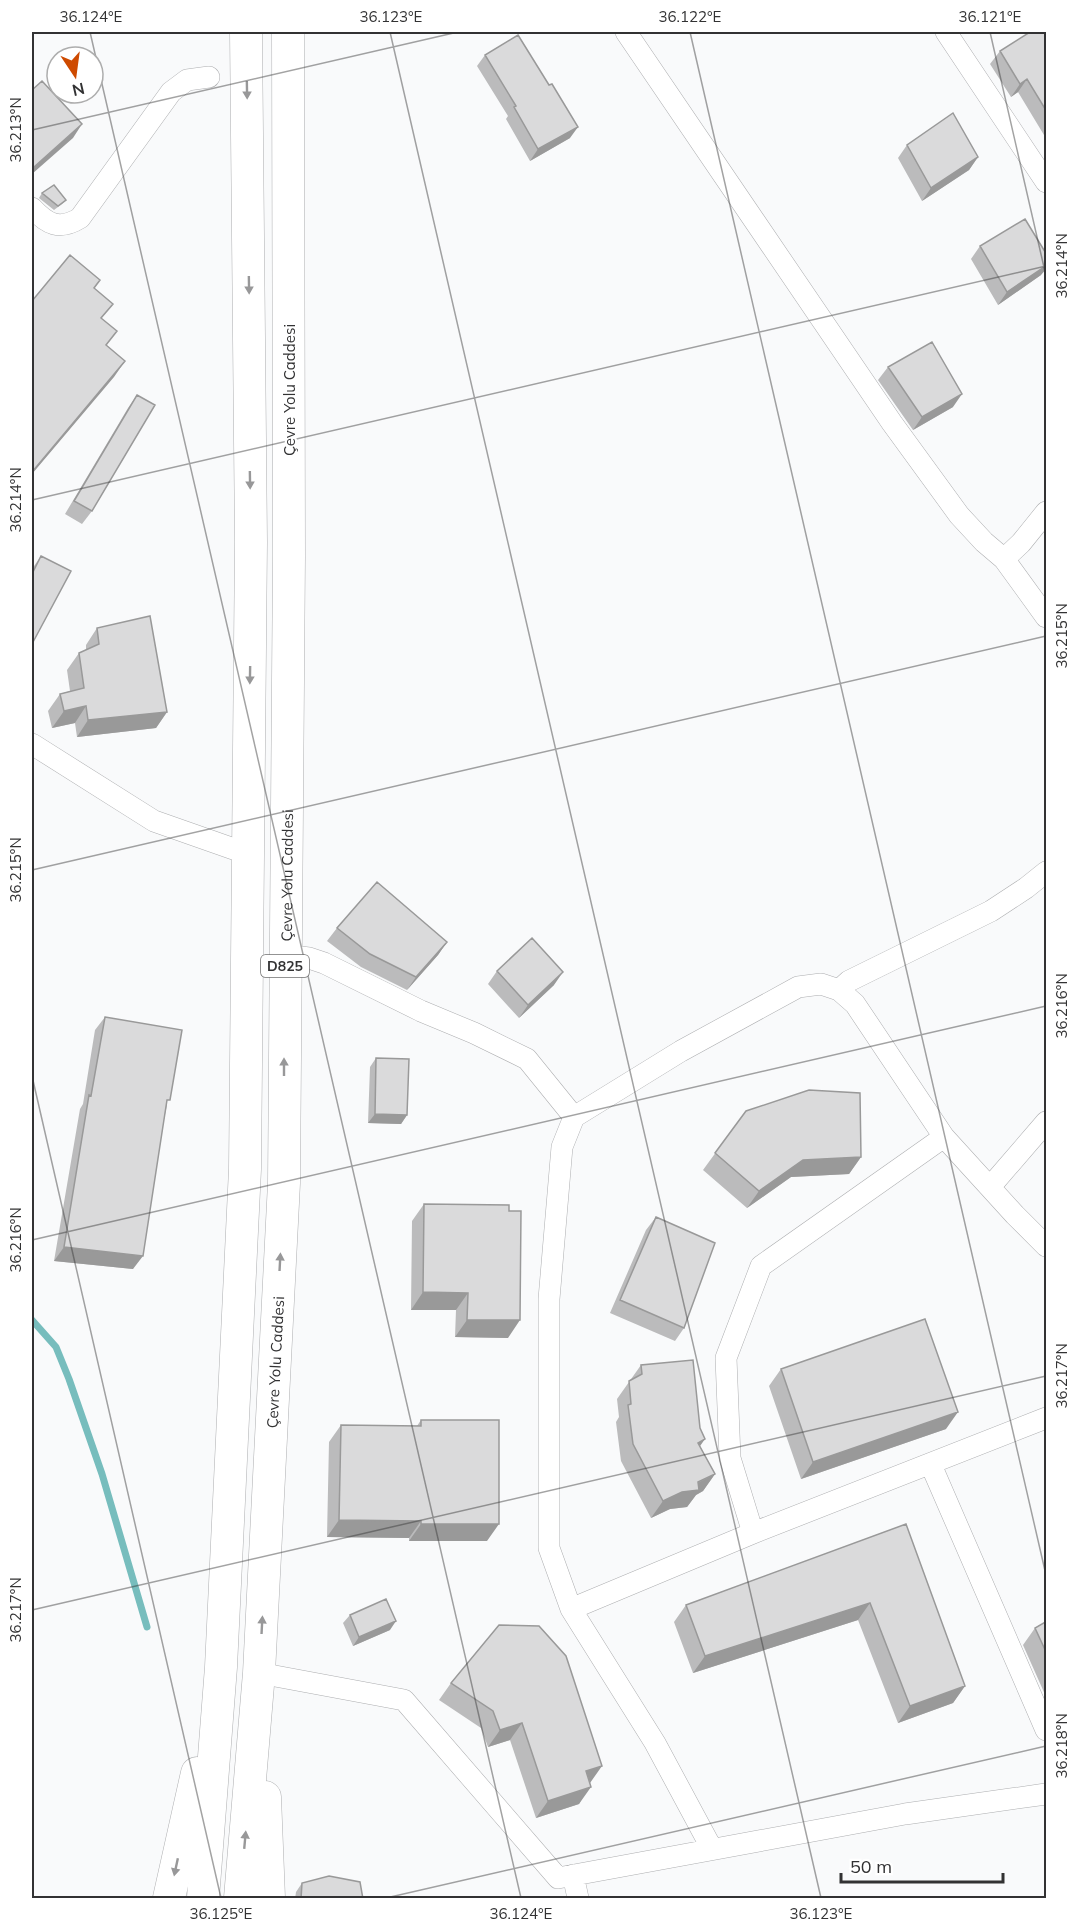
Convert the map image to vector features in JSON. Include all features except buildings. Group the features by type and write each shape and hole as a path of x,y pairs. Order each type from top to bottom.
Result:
{"highway":[{"name":"D825","path":"203,1899 221,1667 245,1169 251,542 246,32"},
{"name":"Çevre Yolu Caddesi","path":"240,1899 259,1672 284,1183 289,556 288,32"},
{"path":"169,1899 221,1667"},
{"path":"259,1672 269,1899"}],"street":[{"path":"626,32 892,423 959,515 984,542 1004,559 1047,616"},
{"path":"946,32 1047,182"},
{"path":"32,207 45,221 54,224 64,225 80,218 171,92 187,80 208,77"},
{"path":"1004,559 1047,512"},
{"path":"32,744 154,821 248,854"},
{"path":"839,990 849,981 991,911 1047,872"},
{"path":"285,955 309,958 324,963 421,1011 474,1033 527,1059 574,1117"},
{"path":"711,1849 655,1743 571,1609 549,1548 549,1299 562,1147 574,1117 691,1046 798,987 821,984 839,990 855,1004 944,1137 1047,1246"},
{"path":"990,1187 1047,1122"},
{"path":"753,1533 730,1458 726,1358 761,1266 944,1137"},
{"path":"571,1609 753,1533 1047,1418"},
{"path":"931,1465 1047,1730"},
{"path":"259,1672 404,1700 558,1878 905,1814 1047,1794"},
{"path":"573,1875 578,1899"}],"waterway":[{"path":"32,1320 56,1347 69,1379 102,1474 147,1627"}]}
